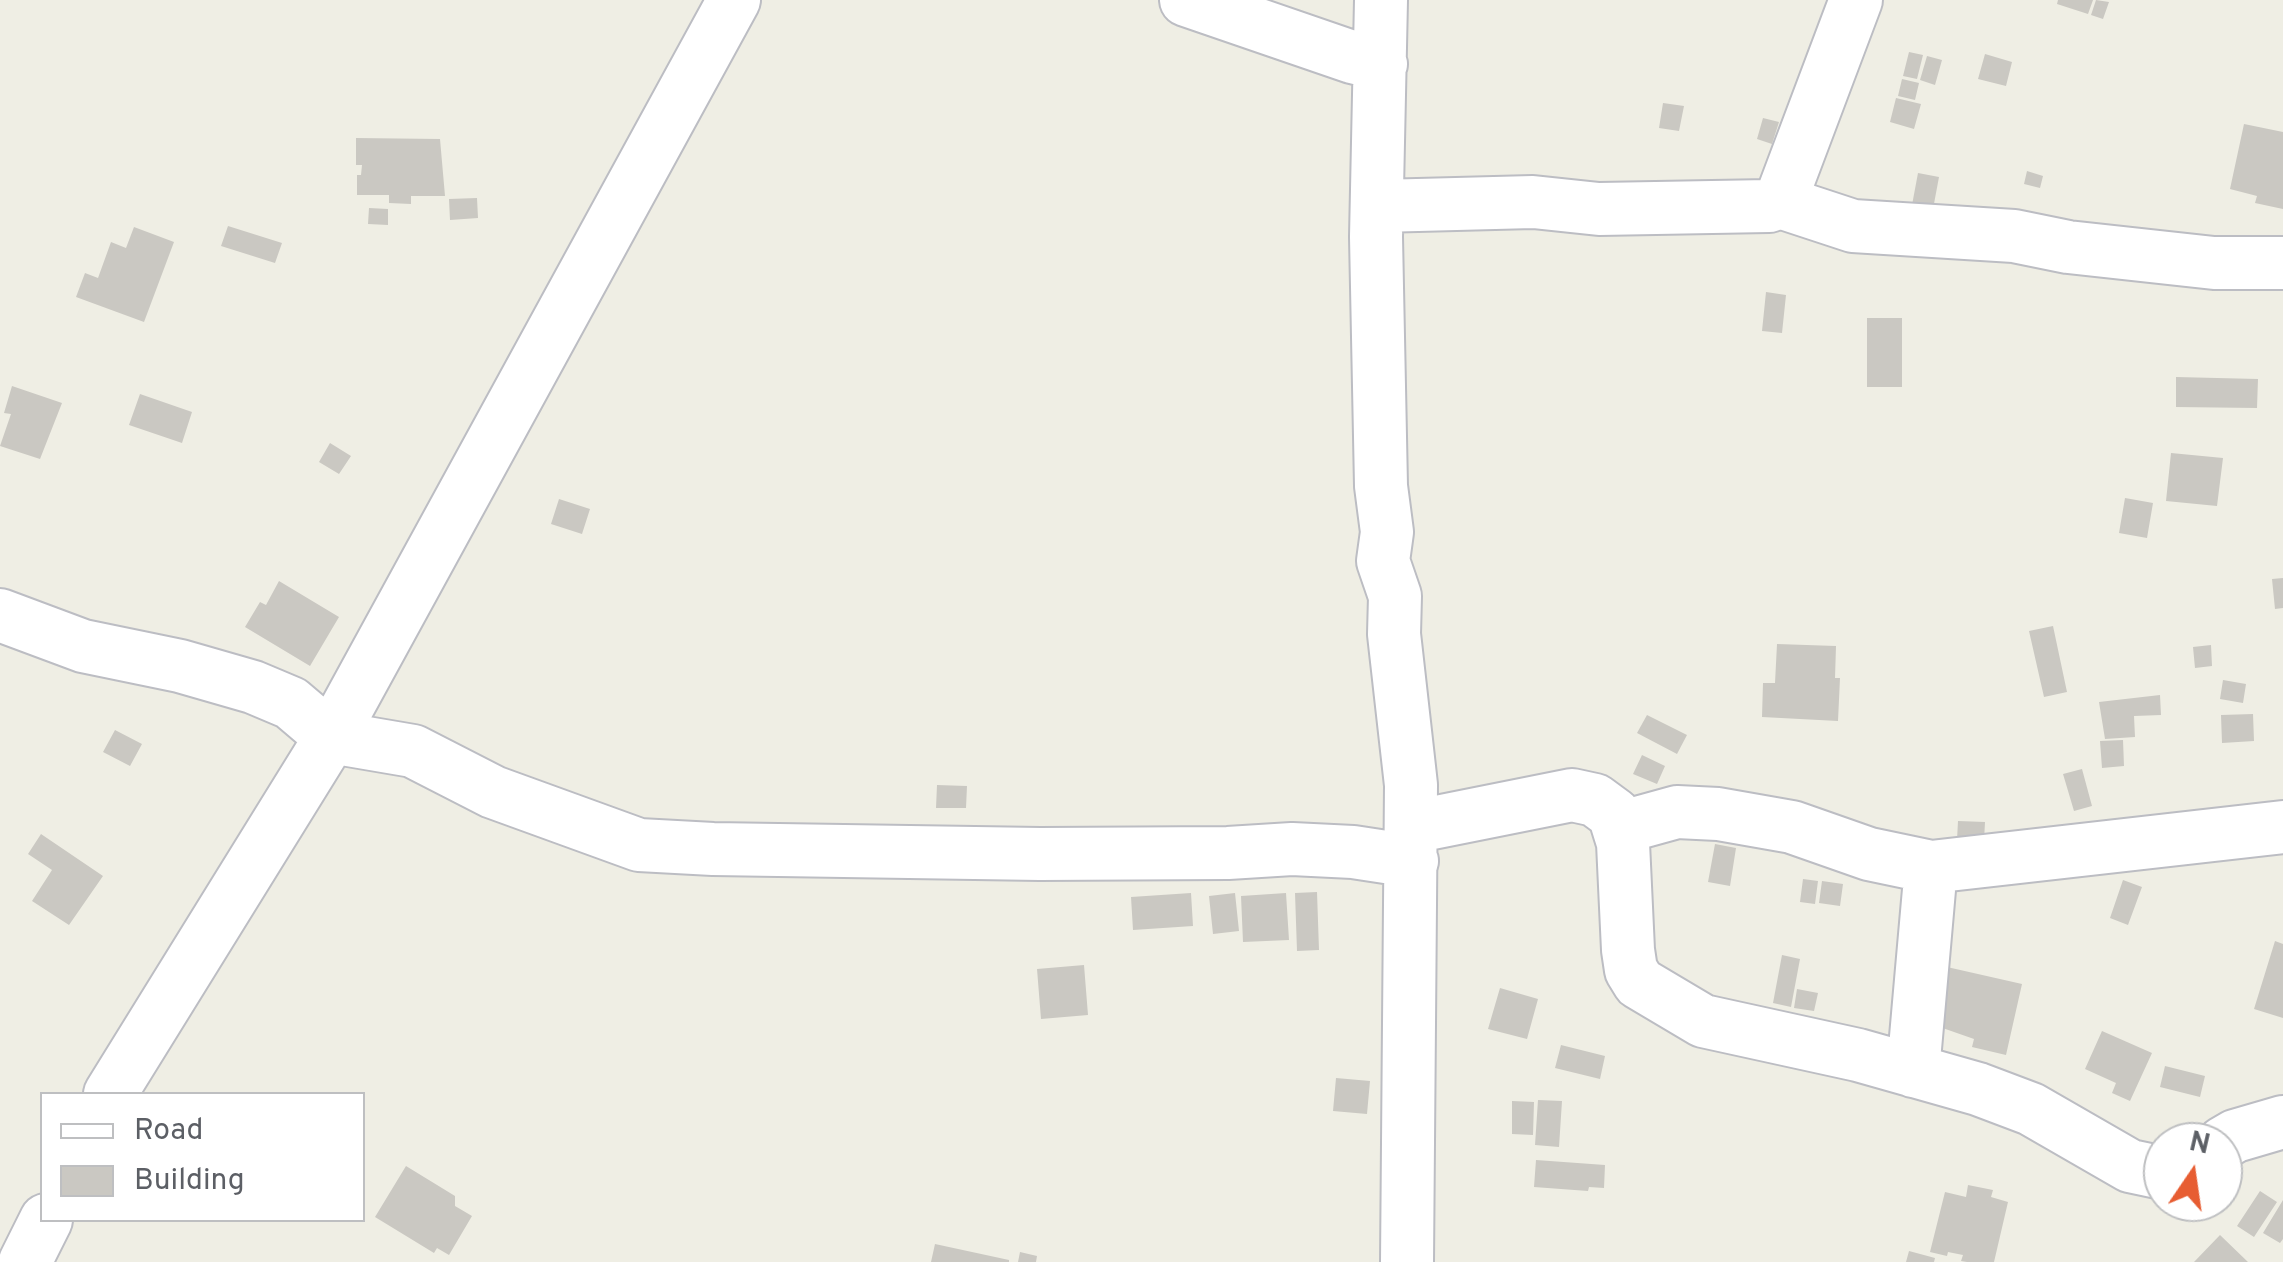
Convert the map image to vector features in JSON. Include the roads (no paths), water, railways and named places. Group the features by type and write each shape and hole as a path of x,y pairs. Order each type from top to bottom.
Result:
{"street":[{"path":"111,1092 331,737 734,0"},
{"path":"1186,0 1380,64"},
{"path":"1381,0 1376,237 1380,447 1387,532 1383,561 1395,596 1394,634 1410,767 1412,844 1408,1262"},
{"path":"1780,202 1856,0"},
{"path":"1378,206 1533,202 1598,208 1769,206 1780,202 1853,226 2014,236 2068,247 2214,263 2283,263"},
{"path":"0,615 82,646 180,666 253,687 290,703 331,737 413,751 493,792 639,845 1040,854 1292,849 1353,852 1412,844 1572,795 1595,800 1614,814 1624,843 1628,950 1631,970 1639,983 1703,1021 1858,1054 1978,1089 2031,1109 2130,1166 2143,1169"},
{"path":"1618,828 1678,812 1718,814 1792,827 1870,854 1931,867 2283,827"},
{"path":"1914,1071 1931,867"},
{"path":"2243,1133 2283,1122"},
{"path":"25,1262 45,1222"}]}
